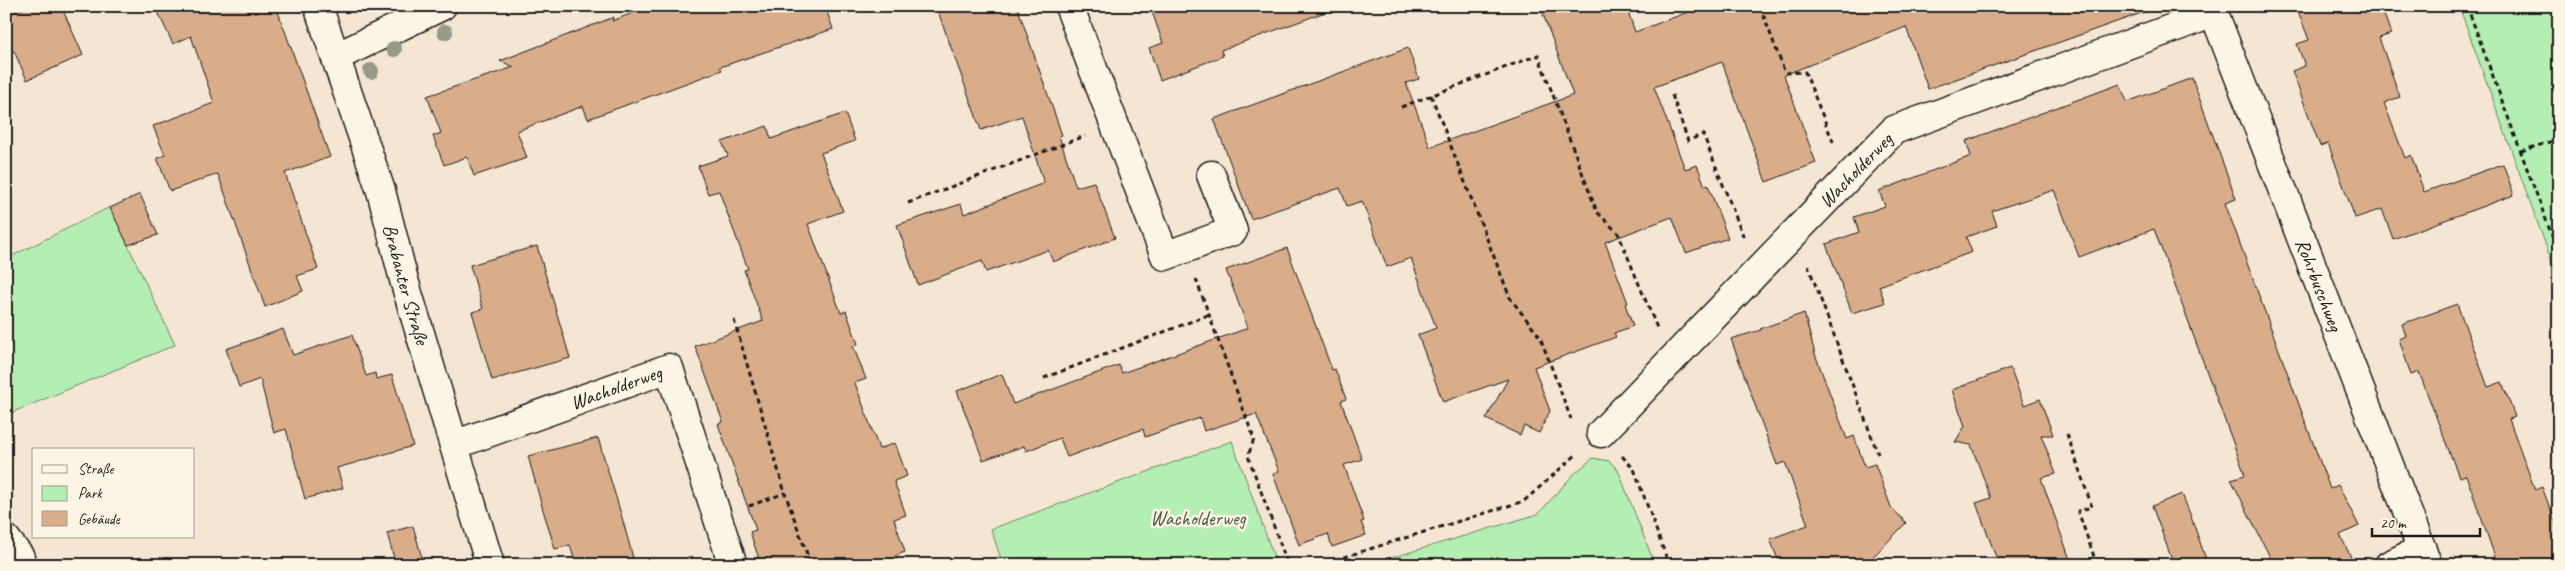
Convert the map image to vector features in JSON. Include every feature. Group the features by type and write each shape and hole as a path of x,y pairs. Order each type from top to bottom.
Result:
{"street":[{"name":"Brabanter Straße","path":"318,6 381,191 404,280 490,565"},
{"path":"336,57 442,6"},
{"path":"1069,6 1165,256 1233,231 1211,175"},
{"name":"Wacholderweg","path":"1601,433 1669,360 1796,234 1894,130 2212,10"},
{"name":"Rohrbuschweg","path":"2212,10 2425,557"},
{"name":"Wacholderweg","path":"454,445 669,368 733,565"},
{"path":"2389,565 2425,557"}],"path":[{"path":"1760,6 1785,74 1805,72 1848,178"},
{"path":"2467,6 2552,236 2559,239"},
{"path":"1401,108 1538,55 1597,212 1618,233 1669,360"},
{"path":"1431,95 1510,298 1540,337 1572,422"},
{"path":"1672,95 1688,142 1703,134 1758,271"},
{"path":"908,203 1114,124"},
{"path":"2521,151 2559,139"},
{"path":"1796,234 1878,454"},
{"path":"1185,248 1254,439 1248,456 1288,565"},
{"path":"1044,378 1208,315"},
{"path":"734,320 785,493 811,565"},
{"path":"1318,565 1524,501 1601,433 1634,469 1669,565"},
{"path":"2067,434 2092,507 2078,511 2097,565"},
{"path":"717,517 785,493"}],"green space":[{"path":"2459,6 2559,6 2559,266 2554,268"},
{"path":"110,207 175,345 6,415 6,259"},
{"path":"1232,441 1277,565 988,565 1001,559 991,529"},
{"path":"1593,458 1609,461 1618,470 1655,565 1367,565 1538,514 1574,474"}],"building":[{"path":"29,6 61,6 83,55 27,80 14,51 6,54 6,16"},
{"path":"155,6 276,6 330,157 285,173 318,269 297,276 303,291 265,307 218,174 170,191 157,158 165,155 153,126 214,103 191,36 173,44"},
{"path":"651,6 825,6 833,29 720,67 722,70 588,119 583,106 517,131 527,158 474,176 467,157 444,165 433,136 441,133 427,96 514,67 500,61 614,17 612,21"},
{"path":"936,6 1017,6 1062,135 1059,136 1076,187 1094,182 1115,238 1053,262 1048,250 986,272 982,261 918,285 897,225 961,204 964,214 1044,183 1022,116 981,130"},
{"path":"1150,6 1330,6 1331,10 1221,50 1223,56 1160,80 1149,48 1163,43"},
{"path":"1540,6 1626,6 1635,32 1704,6 2149,6 2150,10 1928,89 1906,27 1784,75 1816,163 1766,182 1722,62 1654,87 1685,169 1697,165 1705,186 1708,185 1728,238 1686,253 1672,217 1605,242 1628,303 1625,304 1633,326 1614,333 1616,337 1534,367 1550,411 1539,433 1524,426 1520,435 1486,419 1508,379 1443,402 1418,335 1436,328 1411,258 1387,267 1362,201 1347,206 1340,188 1251,219 1214,119 1408,48 1419,79 1406,83 1430,147 1573,95"},
{"path":"2296,6 2381,6 2391,34 2379,38 2400,97 2384,103 2405,158 2411,155 2424,192 2503,164 2514,195 2393,239 2382,209 2355,218 2328,143 2320,146 2292,71 2305,66 2297,44 2309,40"},
{"path":"2192,78 2236,199 2225,203 2330,489 2338,485 2359,526 2340,535 2355,565 2274,565 2231,479 2245,475 2154,229 2079,257 2054,190 1992,211 1997,226 1966,237 1972,252 1879,286 1885,303 1852,313 1826,244 1859,232 1854,217 1885,206 1879,191 1971,156 1966,141 2120,84 2127,102"},
{"path":"845,113 855,141 821,153 843,211 808,224 841,313 846,311 858,344 853,346 866,379 855,383 879,449 895,443 907,476 894,481 906,515 894,519 905,552 895,556 898,565 761,565 750,532 756,530 718,424 723,422 695,346 763,321 744,270 748,269 719,191 708,194 698,166 728,156 722,142 767,126 771,139"},
{"path":"140,194 158,235 128,245 110,208"},
{"path":"537,246 570,358 492,380 472,312 483,309 470,265"},
{"path":"1287,248 1332,370 1335,369 1346,399 1341,401 1362,459 1344,465 1364,521 1361,522 1366,535 1332,547 1328,534 1299,545 1273,474 1279,471 1256,414 1204,431 1200,418 1145,437 1143,429 1067,457 1060,438 1026,451 1024,446 983,460 957,391 1002,374 1013,404 1119,365 1122,373 1248,328 1226,270"},
{"path":"2457,304 2488,387 2502,382 2515,417 2509,419 2535,490 2542,487 2559,532 2559,565 2498,565 2466,475 2459,477 2419,372 2411,375 2399,339 2406,336 2402,324"},
{"path":"1804,313 1815,354 1847,439 1854,436 1865,467 1875,464 1891,507 1906,523 1865,565 1780,565 1770,539 1808,525 1785,462 1777,465 1731,339 1761,330"},
{"path":"283,329 293,355 352,335 366,376 375,373 376,379 392,375 413,446 337,468 343,488 305,499 286,429 274,433 260,379 239,387 226,349"},
{"path":"2010,368 2024,405 2040,399 2053,435 2041,435 2056,474 2041,478 2072,565 1999,565 1976,503 1991,498 1971,445 1955,442 1965,426 1952,390"},
{"path":"598,438 635,565 576,565 570,545 555,549 543,510 528,456"},
{"path":"2182,494 2208,565 2174,565 2152,506"},
{"path":"413,526 424,565 396,565 387,533"}]}
